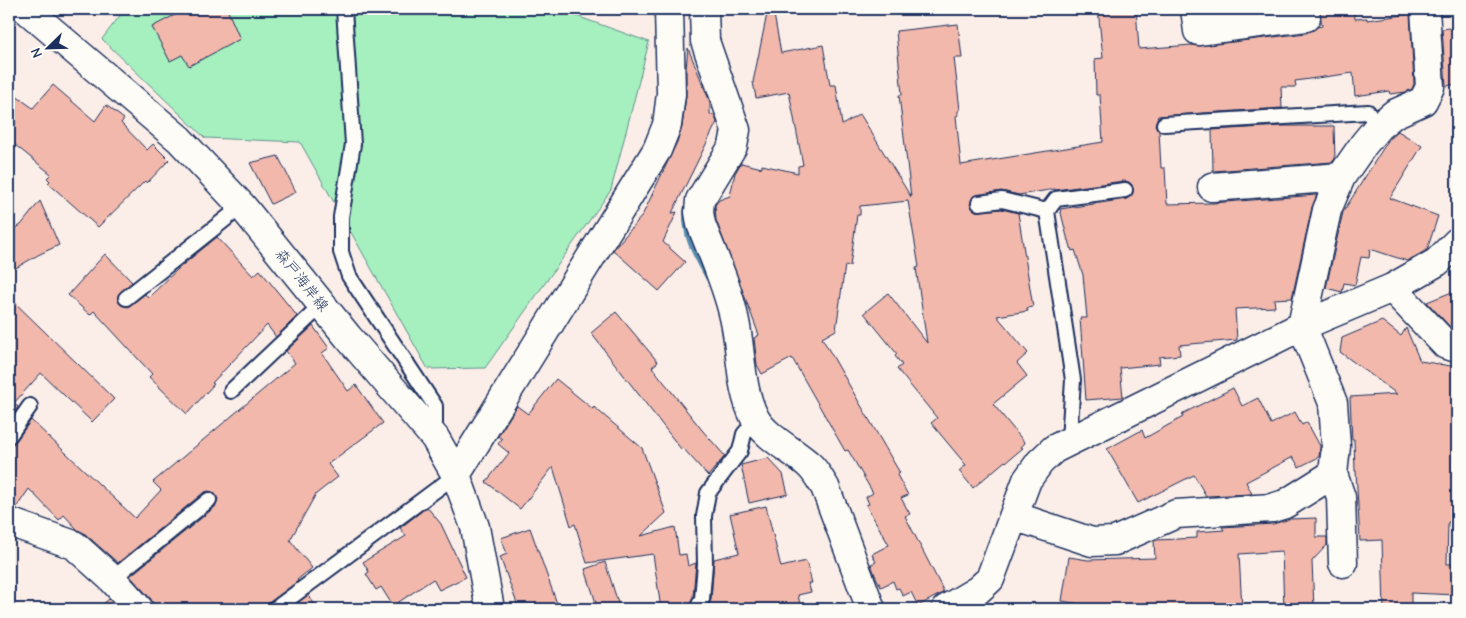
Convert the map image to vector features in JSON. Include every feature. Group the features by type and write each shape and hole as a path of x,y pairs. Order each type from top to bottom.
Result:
{"street":[{"name":"森戸海岸線","path":"26,9 180,139 242,206 322,306 434,438 456,476 475,527 490,609"},
{"path":"456,476 657,150 667,125 671,94 669,9"},
{"path":"704,9 705,42 736,130 734,146 700,200 699,212 701,224 729,294 735,320 751,426 767,432 810,466 818,475 825,487 871,609"},
{"path":"1195,9 1198,31 1306,17"},
{"path":"1343,563 1341,497 1333,474 1336,446 1333,403 1302,326 1327,210 1340,177 1378,127 1394,114 1423,101 1430,87 1425,9"},
{"path":"1212,187 1340,177"},
{"path":"946,609 978,590 990,579 1027,480 1040,462 1054,449 1302,326 1392,288 1437,262 1457,242"},
{"path":"1392,288 1446,345 1457,348"},
{"path":"1014,516 1092,542 1115,541 1176,514 1272,508 1284,504 1333,474"},
{"path":"9,522 74,545 112,578 139,609"}],"lane":[{"path":"344,9 353,144 341,217 341,252 349,276 435,406 434,438"},
{"path":"1164,124 1368,112 1378,127"},
{"path":"1069,440 1073,380 1047,211 1056,200 1125,190"},
{"path":"979,203 1002,200 1047,211"},
{"path":"126,298 242,206"},
{"path":"231,391 322,306"},
{"path":"9,436 30,406"},
{"path":"697,609 702,599 705,564 704,516 708,493 740,451 751,426"},
{"path":"275,609 456,476"},
{"path":"112,578 209,500"}],"green space":[{"path":"125,9 557,9 649,42 611,190 485,368 428,369 300,142 205,138 102,39"}],"building":[{"path":"186,9 227,9 240,39 189,66 182,55 170,61 152,27"},
{"path":"768,9 773,9 781,53 823,45 830,85 836,85 842,125 860,114 911,197 899,95 902,95 896,31 958,24 962,58 954,58 960,110 956,116 961,165 1103,142 1100,95 1096,95 1095,59 1103,58 1098,9 1136,9 1139,49 1200,46 1306,33 1322,26 1319,9 1354,9 1355,19 1367,18 1367,20 1410,14 1414,84 1412,89 1406,92 1390,94 1389,91 1355,96 1353,73 1295,81 1296,87 1281,87 1282,108 1158,116 1155,125 1159,131 1161,168 1165,168 1167,204 1213,203 1317,195 1312,207 1292,298 1274,299 1275,307 1235,309 1237,340 1179,345 1180,355 1159,357 1160,364 1120,368 1123,397 1086,400 1080,318 1087,318 1083,275 1075,250 1072,251 1068,241 1060,209 1127,199 1133,193 1132,185 1124,181 1019,195 1001,191 973,196 970,205 976,211 1002,209 1018,213 1033,307 1027,308 1028,311 997,316 1028,353 1017,363 1027,376 993,404 1025,443 1021,447 1023,448 973,488 959,471 966,465 931,423 937,418 897,369 902,365 895,356 897,354 864,313 888,293 927,343 916,268 919,267 908,201 860,206 850,266 845,265 836,330 822,338 900,473 897,475 908,495 901,498 910,514 905,516 944,592 918,606 911,592 903,596 899,588 896,589 893,581 881,587 871,564 876,562 872,554 889,545 866,505 869,504 866,497 873,493 848,450 845,451 792,358 762,374 757,365 754,338 759,335 716,220 715,205 719,200 730,196 735,173 741,163 762,168 762,165 798,173 798,166 803,165 789,92 756,98 753,82"},
{"path":"1457,27 1457,84 1446,86 1442,29"},
{"path":"688,48 710,102 710,114 714,115 717,122 672,213 677,212 663,242 685,262 659,291 613,250 642,216 677,142 682,127 686,96"},
{"path":"53,85 95,121 106,105 124,119 121,123 147,150 153,144 169,160 147,183 145,181 98,227 48,183 50,181 47,178 51,174 9,140 9,91 33,108"},
{"path":"1283,126 1334,126 1335,159 1332,162 1213,171 1212,130"},
{"path":"1398,131 1422,146 1390,198 1438,216 1427,250 1407,261 1370,249 1369,258 1361,257 1355,285 1344,283 1342,292 1326,288 1343,212 1389,139"},
{"path":"278,156 296,192 271,204 250,163"},
{"path":"40,201 59,245 9,272 9,232 21,225"},
{"path":"217,237 253,276 260,270 297,316 276,337 267,325 212,383 214,384 187,414 149,377 152,374 94,311 90,315 68,295 105,254 132,282 118,295 120,304 128,307 145,294 148,298 179,268"},
{"path":"1457,290 1457,332 1427,302"},
{"path":"9,297 114,399 92,422 41,373 14,403 18,407 9,421"},
{"path":"616,312 658,362 652,367 725,456 708,476 683,448 681,449 591,333"},
{"path":"1382,321 1401,336 1406,328 1420,361 1457,367 1457,523 1448,522 1447,564 1457,564 1457,595 1411,593 1411,609 1384,609 1382,540 1360,541 1354,439 1352,440 1350,397 1397,394 1340,352 1342,338"},
{"path":"313,326 329,348 322,353 348,391 356,385 383,423 328,464 338,477 316,494 290,540 312,568 270,602 266,609 154,609 151,599 130,576 215,507 218,499 213,492 203,493 118,563 84,533 78,530 64,515 59,520 29,489 16,508 9,507 9,445 16,441 31,420 135,518 161,490 153,482 295,363 286,351"},
{"path":"556,379 593,409 594,407 642,448 666,513 641,536 675,527 679,555 686,554 688,566 696,563 693,597 688,609 661,609 653,554 587,563 575,524 571,526 553,467 520,509 486,482 509,453 498,444 502,439 498,436 517,406 528,414"},
{"path":"1233,388 1242,406 1258,398 1271,424 1295,412 1302,425 1307,422 1320,446 1319,457 1299,467 1293,457 1246,482 1252,494 1206,496 1194,475 1138,503 1107,449 1142,430 1145,438 1183,417 1182,414"},
{"path":"768,458 783,474 788,494 749,503 741,465"},
{"path":"766,506 781,567 806,561 812,583 808,583 811,592 798,595 801,609 707,609 711,600 714,559 739,553 730,514"},
{"path":"427,507 441,524 466,577 439,590 433,579 393,606 381,587 376,590 366,574 369,572 363,562 406,536 400,528"},
{"path":"1316,518 1316,537 1327,537 1327,545 1312,561 1314,609 1284,609 1282,551 1239,554 1242,609 1110,609 1062,601 1069,557 1088,560 1155,558 1154,541 1157,540 1197,538 1197,532 1224,530 1222,527 1273,524 1290,519"},
{"path":"530,528 559,609 519,609 500,557 507,554 501,538"},
{"path":"605,562 620,609 598,609 585,569"},
{"path":"308,595 318,609 289,609"},
{"path":"109,599 118,609 97,609"}],"waterway":[{"path":"687,211 690,237 709,277"}]}
